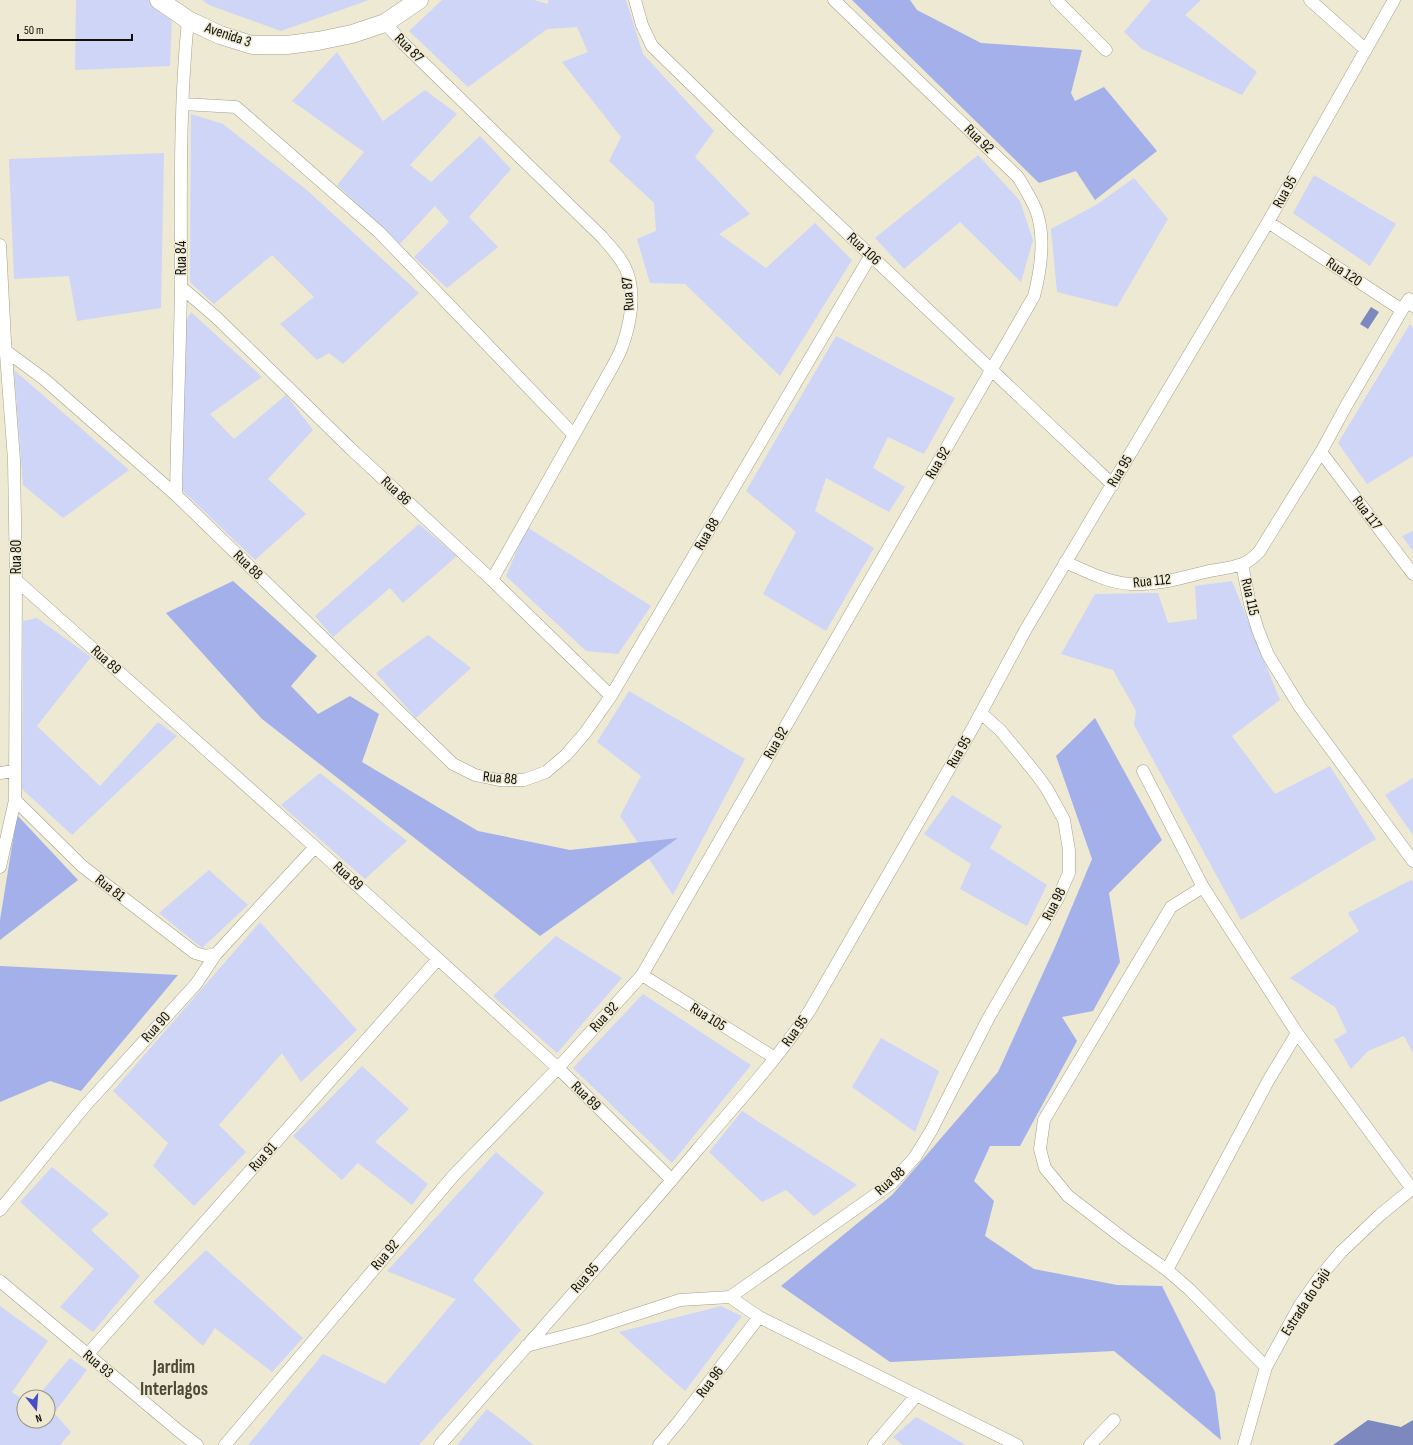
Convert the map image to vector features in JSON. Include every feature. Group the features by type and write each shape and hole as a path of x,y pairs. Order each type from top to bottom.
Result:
{"main road":[{"name":"Avenida 3","path":"160,0 188,20 220,35 252,45 287,45 318,41 352,34 385,23 419,0"}],"street":[{"name":"Rua 106","path":"635,0 642,25 652,46 1113,485"},
{"name":"Rua 92","path":"225,1445 454,1175 558,1068 642,975 1034,296 1039,274 1042,249 1036,211 1029,195 1018,177 834,0"},
{"path":"1056,0 1106,50"},
{"path":"1310,0 1366,50"},
{"name":"Rua 95","path":"440,1445 672,1180 775,1058 810,1010 981,713 1026,629 1268,222 1394,0"},
{"name":"Rua 84","path":"176,495 181,287 180,170 185,52 188,20"},
{"name":"Rua 87","path":"385,23 404,44 602,237 620,258 628,272 631,300 630,317 622,348 606,380 492,580"},
{"path":"183,104 236,107 379,232 574,434"},
{"name":"Rua 120","path":"1268,222 1409,301"},
{"name":"Rua 80","path":"0,245 3,345 14,460 16,580 15,800 0,867"},
{"name":"Rua 88","path":"3,345 176,495 453,764 475,775 499,780 524,780 546,772 566,756 585,733 611,696 871,255"},
{"name":"Rua 86","path":"181,287 217,318 350,448 492,580 611,696"},
{"name":"Rua 115","path":"1409,301 1346,406 1321,452 1259,552 1242,564 1250,604 1268,655 1300,707 1413,861"},
{"name":"Rua 117","path":"1321,452 1413,574"},
{"name":"Rua 112","path":"1065,562 1091,574 1113,581 1131,584 1155,583 1242,564"},
{"name":"Rua 89","path":"16,580 315,846 558,1068 672,1180"},
{"name":"Rua 98","path":"730,1297 892,1182 914,1157 931,1131 988,1019 1058,898 1068,873 1070,850 1064,820 1047,788 1001,731 981,713"},
{"path":"0,773 14,771"},
{"path":"1142,771 1203,887 1296,1033 1412,1188"},
{"name":"Rua 81","path":"15,800 82,866 195,953 206,956 216,954"},
{"name":"Rua 90","path":"0,1210 85,1106 196,984 216,954 315,846"},
{"path":"1203,887 1172,907 1044,1120 1040,1149 1045,1168 1068,1196 1167,1270 1266,1367"},
{"name":"Rua 91","path":"87,1355 438,959"},
{"name":"Rua 105","path":"642,975 775,1058"},
{"path":"1167,1270 1268,1080 1296,1033"},
{"name":"Estrada do Cajú","path":"1244,1445 1266,1367 1300,1306 1319,1278 1341,1252 1380,1215 1412,1188"},
{"name":"Rua 93","path":"0,1281 87,1355 197,1445"},
{"path":"526,1346 588,1330 680,1300 730,1297 759,1317 1017,1445"},
{"name":"Rua 96","path":"659,1445 685,1414 759,1317"},
{"path":"874,1445 916,1396"},
{"path":"1090,1445 1114,1420"}],"shaded area":[{"path":"76,0 149,0 172,17 170,66 75,70"},
{"path":"202,0 369,0 281,31 209,5"},
{"path":"442,0 534,0 548,4 548,0 626,0 643,54 714,131 695,157 750,214 719,234 766,268 815,223 852,260 780,376 685,284 650,283 637,239 656,231 654,203 609,161 621,137 562,62 588,52 577,27 547,29 468,87 409,31"},
{"path":"852,0 910,0 917,10 981,43 1082,50 1071,93 1075,101 1104,87 1157,151 1095,200 1076,171 1039,183"},
{"path":"1151,0 1201,0 1185,15 1257,72 1242,95 1142,49 1124,32"},
{"path":"337,52 383,121 425,90 457,114 410,165 431,182 480,136 511,169 469,217 498,247 447,288 414,257 449,222 435,206 400,244 337,185 364,152 292,101"},
{"path":"191,114 223,124 308,191 419,293 343,364 329,353 317,360 280,324 314,297 272,255 214,304 190,282"},
{"path":"164,153 161,308 77,321 69,276 14,279 9,159"},
{"path":"978,155 1020,201 1033,240 1021,282 960,222 904,269 875,238"},
{"path":"1314,175 1396,224 1370,266 1293,213"},
{"path":"1134,178 1168,219 1117,307 1057,292 1051,229 1096,205"},
{"path":"1371,307 1379,312 1368,329 1360,324"},
{"path":"191,312 262,377 210,414 234,439 286,395 313,430 268,479 306,514 255,560 182,490 186,320"},
{"path":"1410,324 1413,328 1413,456 1367,484 1338,443"},
{"path":"836,336 955,398 924,454 888,437 873,468 905,487 889,512 826,478 815,511 874,548 826,631 763,594 796,532 746,491"},
{"path":"14,370 129,470 63,518 23,485"},
{"path":"419,524 457,556 403,603 390,588 333,637 315,616"},
{"path":"527,527 651,606 618,654 586,651 506,576"},
{"path":"1413,531 1413,551 1402,536"},
{"path":"233,581 317,656 291,686 318,714 350,696 379,714 362,762 478,831 570,850 678,838 540,936 262,719 166,613"},
{"path":"1232,581 1280,700 1232,736 1275,794 1330,766 1376,839 1241,920 1134,725 1136,711 1113,670 1061,654 1095,594 1158,593 1168,623 1197,619 1195,586"},
{"path":"37,618 91,657 37,726 100,786 158,722 177,736 72,835 22,789 23,621"},
{"path":"428,635 471,668 416,718 376,673"},
{"path":"629,691 745,759 673,895 620,816 641,776 597,742"},
{"path":"1095,718 1162,840 1109,893 1120,962 1093,1011 1062,1017 1077,1041 1020,1146 990,1146 974,1181 994,1201 985,1236 1034,1269 1117,1285 1162,1286 1215,1392 1221,1440 1114,1351 890,1362 781,1286 892,1195 998,1072 1055,947 1092,859 1056,756"},
{"path":"320,773 407,841 365,879 281,805"},
{"path":"1413,778 1413,835 1385,795"},
{"path":"952,795 1002,826 990,848 1047,885 1027,926 960,889 971,864 924,834"},
{"path":"17,815 78,880 0,940 0,920"},
{"path":"209,870 248,905 202,948 159,913"},
{"path":"1411,880 1413,882 1413,1053 1404,1036 1368,1051 1351,1069 1334,1040 1347,1032 1335,1007 1290,978 1359,931 1348,913"},
{"path":"260,922 357,1030 301,1082 282,1053 219,1125 246,1152 194,1206 153,1166 168,1143 113,1091"},
{"path":"556,936 622,978 557,1053 493,996"},
{"path":"0,966 178,975 81,1091 50,1081 0,1102"},
{"path":"643,994 751,1065 672,1163 573,1068"},
{"path":"881,1038 939,1071 915,1132 852,1087"},
{"path":"362,1066 409,1109 375,1142 428,1184 412,1205 358,1163 342,1180 293,1136"},
{"path":"742,1111 857,1185 814,1216 786,1190 762,1202 709,1152"},
{"path":"496,1152 544,1193 473,1280 521,1330 419,1445 248,1445 323,1354 385,1384 456,1299 387,1271"},
{"path":"52,1167 109,1214 91,1230 140,1276 93,1332 60,1307 94,1269 20,1202"},
{"path":"206,1250 303,1338 272,1372 215,1328 203,1346 153,1302"},
{"path":"0,1306 48,1341 12,1392 16,1395 16,1429 56,1429 56,1415 71,1432 60,1445 0,1445"},
{"path":"721,1306 742,1316 685,1391 619,1332"},
{"path":"70,1358 87,1370 56,1410 56,1389 44,1389"},
{"path":"487,1409 534,1445 457,1445"},
{"path":"916,1417 966,1445 903,1445 893,1437"},
{"path":"1368,1420 1401,1427 1413,1420 1413,1445 1333,1445"}],"district":[{"name":"Jardim Interlagos","path":"174,1378"}]}
